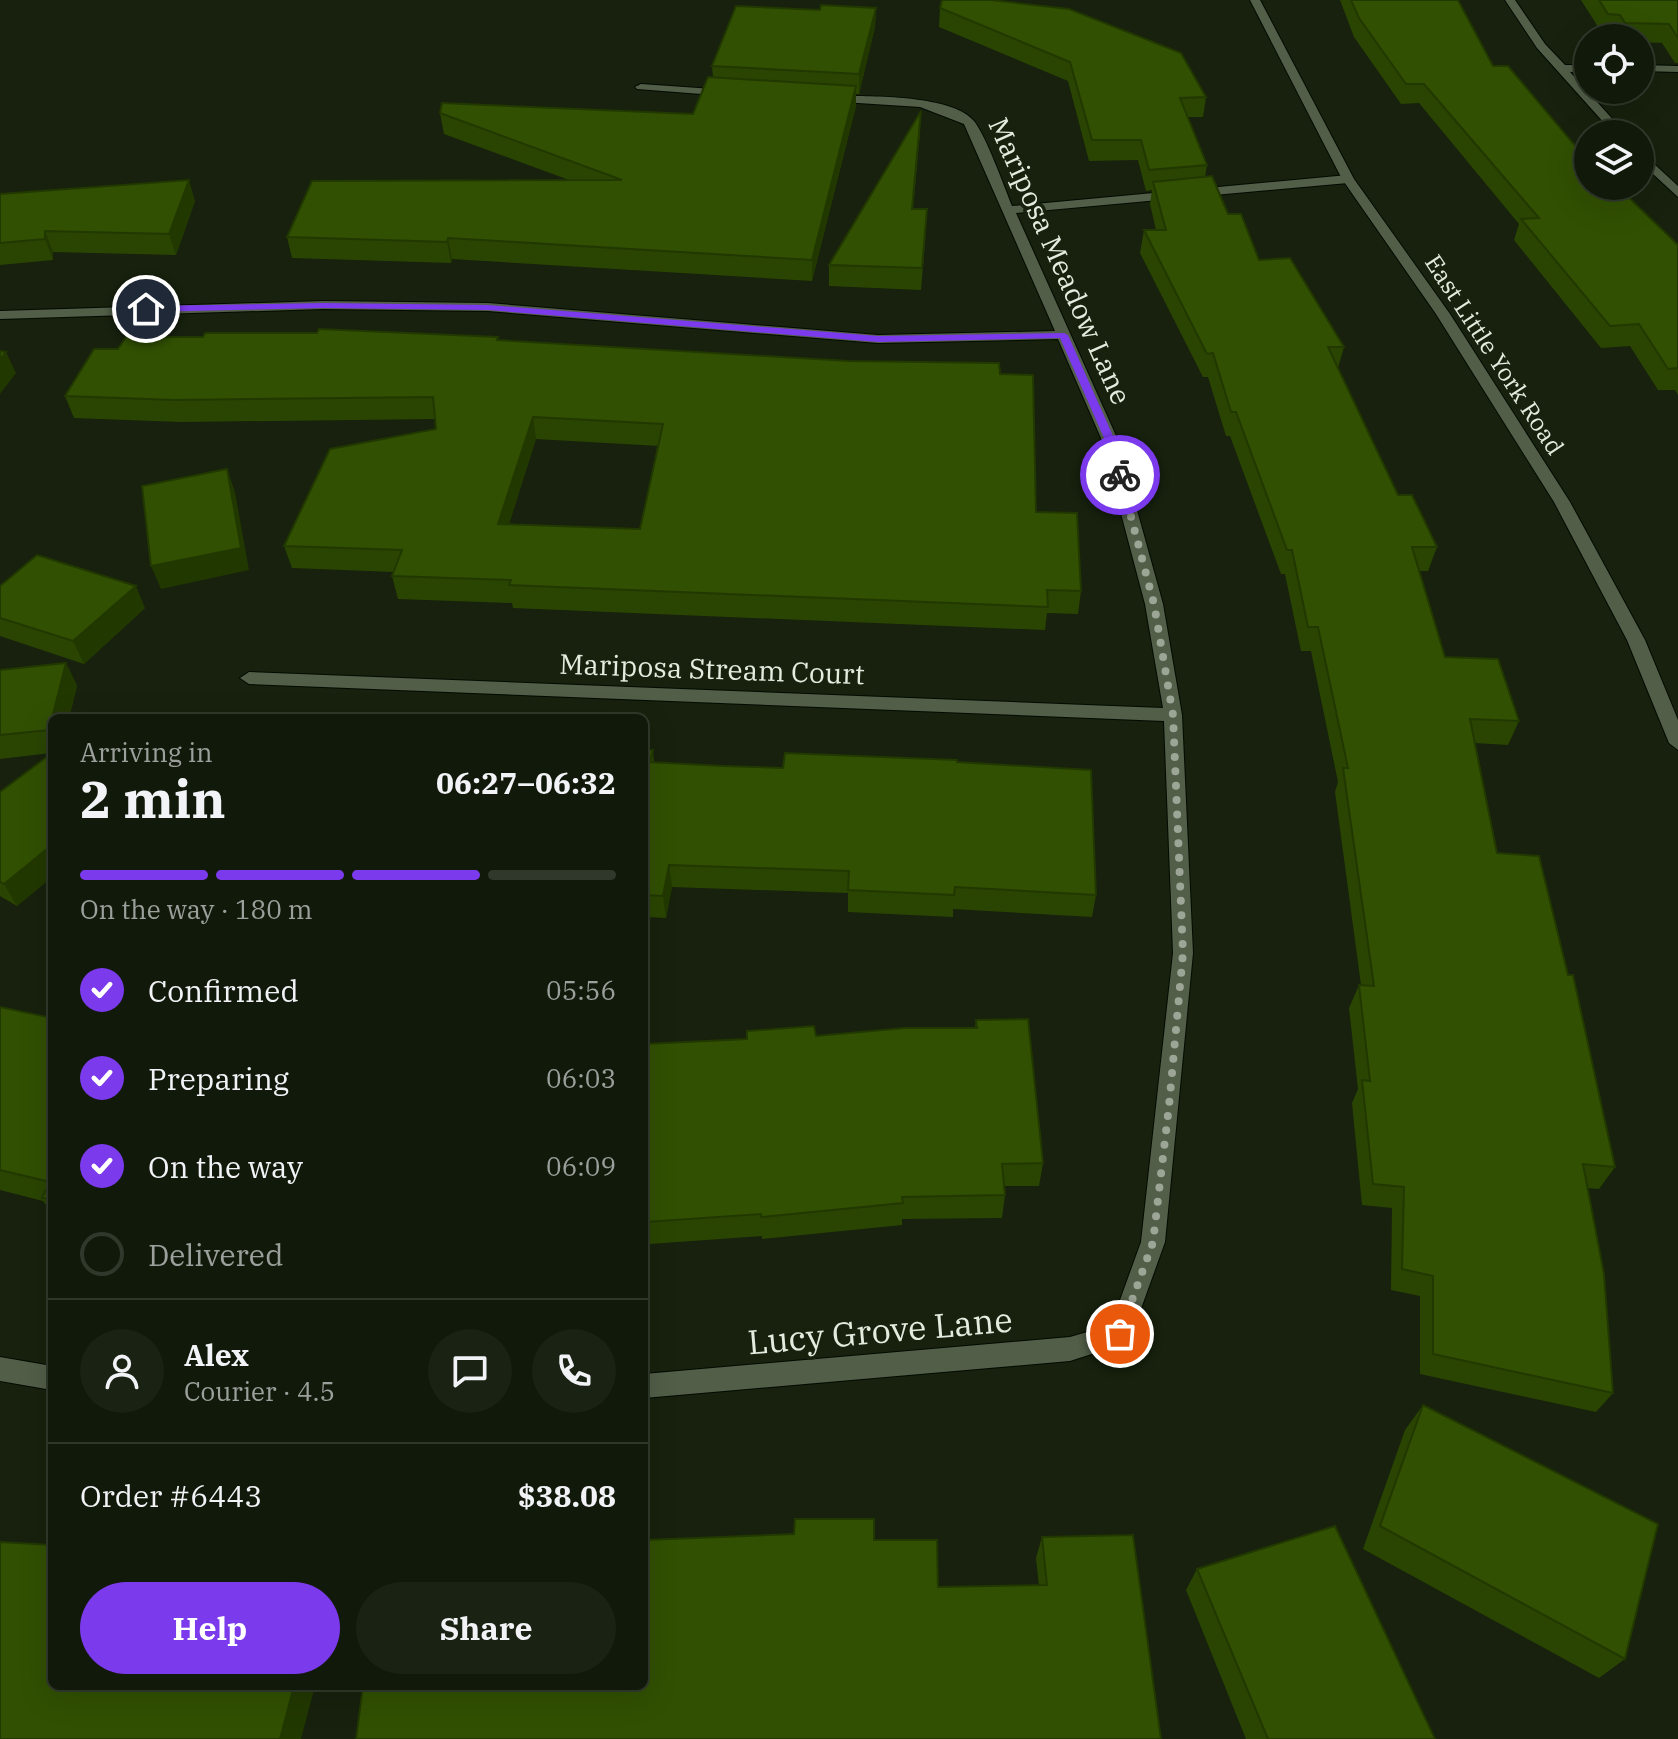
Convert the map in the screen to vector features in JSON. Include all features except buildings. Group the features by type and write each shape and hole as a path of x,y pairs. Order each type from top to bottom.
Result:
{"street":[{"name":"East Little York Road","path":"1255,0 1348,179 1443,314 1562,502 1636,640 1678,743"},
{"path":"1510,0 1560,69 1607,120"},
{"path":"1560,69 1574,68"},
{"path":"1654,68 1678,69"},
{"path":"641,87 738,93"},
{"name":"Mariposa Meadow Lane","path":"821,98 898,101 954,112 969,122 1109,438 1154,604 1173,715 1181,968 1153,1242 1120,1334"},
{"path":"1654,169 1678,193"},
{"path":"1008,210 1348,179"},
{"path":"0,315 294,306 488,307 878,339 1064,335"},
{"name":"Mariposa Stream Court","path":"249,678 1173,715"},
{"name":"Lucy Grove Lane","path":"648,1386 1070,1349 1120,1334"},
{"path":"0,1369 48,1377"}],"way so far":[{"path":"1120,475 1154,604 1173,715 1183,953 1153,1242 1120,1334"}],"route":[{"path":"146,309 323,305 488,307 878,339 1064,335 1109,438 1120,475"}]}
